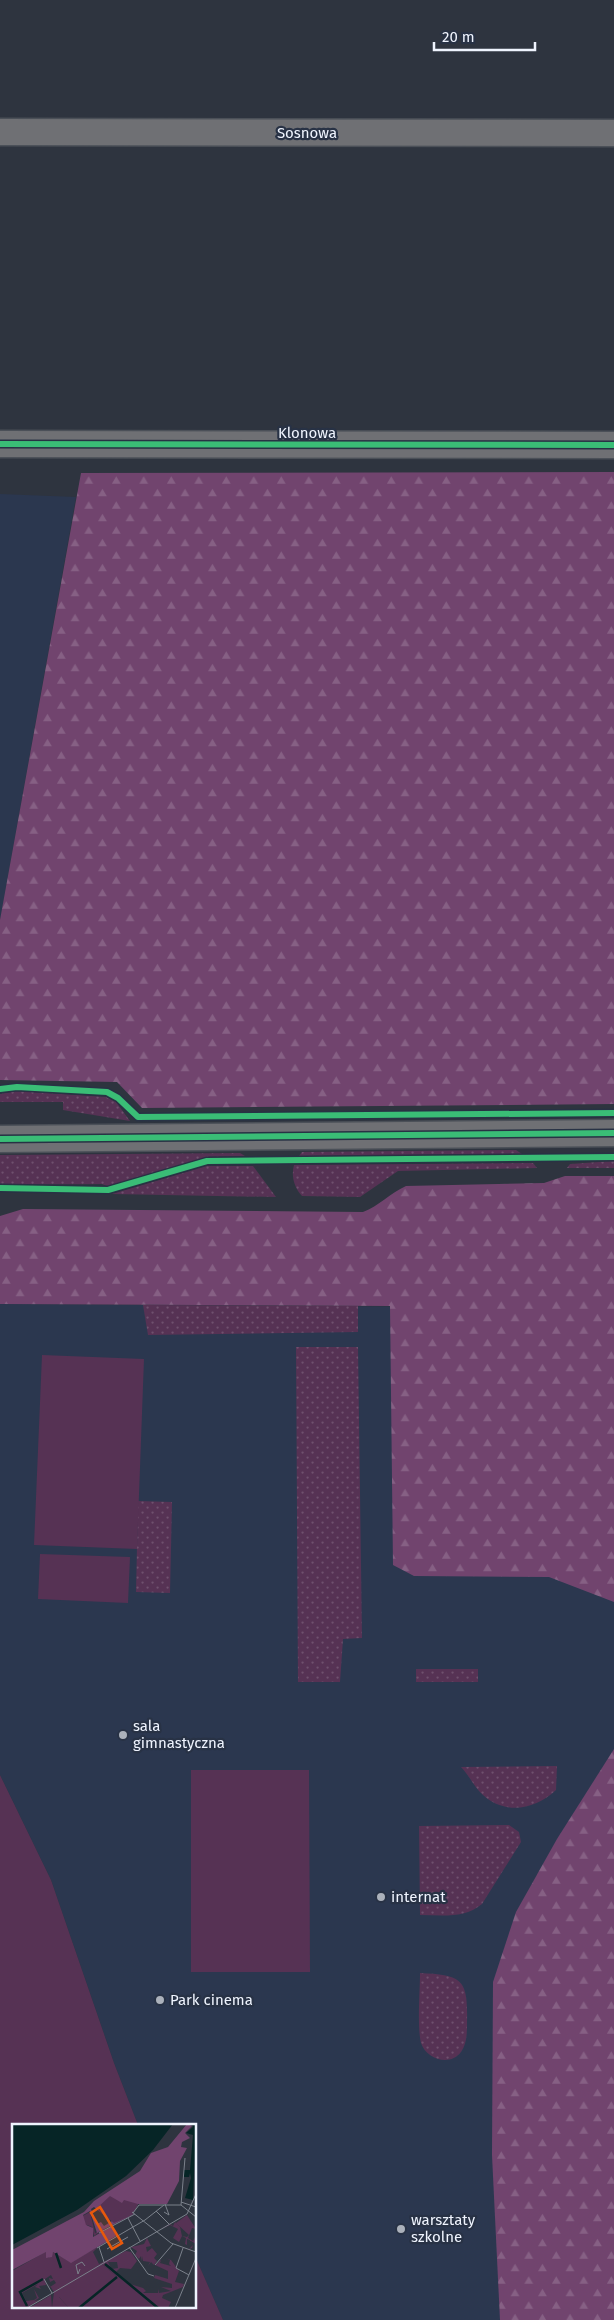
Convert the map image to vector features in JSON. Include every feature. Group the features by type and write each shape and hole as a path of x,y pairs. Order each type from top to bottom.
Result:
{"street":[{"name":"Sosnowa","path":"0,132 614,133"},
{"name":"Klonowa","path":"0,444 614,445"},
{"path":"0,1139 614,1133"}],"shaded area":[{"path":"0,494 76,497 0,921"},
{"path":"17,1091 106,1097 116,1102 130,1121 63,1110 63,1102 0,1102 0,1094"},
{"path":"516,1150 522,1154 299,1156 302,1152"},
{"path":"240,1153 245,1156 207,1157 109,1187 102,1184 0,1185 0,1155"},
{"path":"614,1161 614,1168 567,1168 570,1164"},
{"path":"533,1163 537,1168 398,1171 360,1197 302,1196 295,1185 293,1177 294,1165"},
{"path":"207,1166 253,1166 276,1197 112,1194"},
{"path":"0,1304 614,1308 614,1968 511,2320 223,2320 196,2258 196,2124 138,2124 114,2063 51,1880 0,1775"},
{"path":"143,1305 358,1306 358,1332 148,1335"},
{"path":"296,1347 358,1347 362,1638 343,1639 340,1682 298,1682"},
{"path":"42,1355 144,1359 137,1549 34,1545"},
{"path":"138,1501 172,1502 170,1593 136,1592"},
{"path":"40,1554 130,1557 128,1603 38,1599"},
{"path":"416,1669 478,1669 478,1682 416,1682"},
{"path":"557,1766 556,1790 539,1802 520,1808 501,1805 483,1795 461,1767"},
{"path":"191,1770 309,1770 310,1972 191,1972"},
{"path":"0,1775 51,1880 114,2063 138,2124 12,2124 12,2308 196,2308 196,2258 223,2320 0,2320"},
{"path":"509,1825 519,1832 521,1842 482,1904 475,1909 460,1914 420,1915 419,1826"},
{"path":"420,1973 446,1975 460,1982 464,1988 467,2008 466,2038 461,2052 451,2059 445,2060 433,2057 424,2049 421,2043 419,2018"}],"green space":[{"path":"614,472 614,1104 142,1108 117,1082 0,1080 0,920 81,473"},
{"path":"565,1176 614,1176 614,1602 549,1577 414,1576 393,1565 390,1306 0,1304 0,1216 23,1209 363,1212 406,1186 544,1183"},
{"path":"614,1749 614,2320 500,2320 492,2155 493,1982 516,1912 557,1839"}],"cycle path":[{"path":"0,444 614,445"},
{"path":"0,1089 17,1087 107,1092 118,1098 138,1117 614,1113"},
{"path":"0,1139 614,1133"},
{"path":"0,1188 108,1190 207,1161 614,1157"}],"place":[{"name":"sala gimnastyczna","path":"123,1735"},
{"name":"internat","path":"381,1897"},
{"name":"Park cinema","path":"160,2000"},
{"name":"warsztaty szkolne","path":"401,2229"}]}
